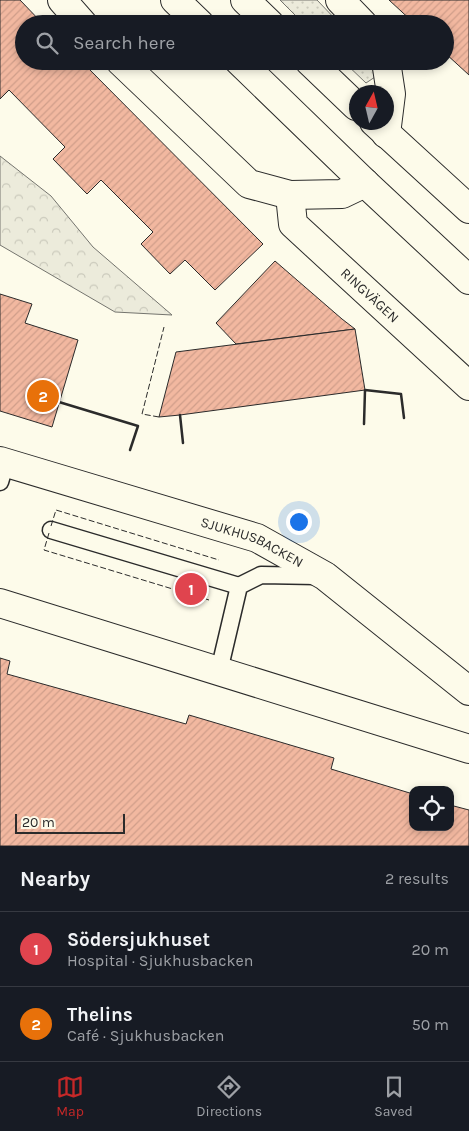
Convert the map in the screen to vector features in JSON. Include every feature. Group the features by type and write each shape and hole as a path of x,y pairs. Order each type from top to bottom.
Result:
{"street":[{"path":"62,0 75,15"},
{"path":"175,0 191,15"},
{"path":"245,0 261,15"},
{"path":"340,0 354,15"},
{"path":"129,70 249,184 290,195 342,194 365,183"},
{"path":"248,70 469,280"},
{"path":"318,70 349,99"},
{"path":"387,70 390,85"},
{"path":"382,130 469,209"},
{"name":"RINGVÄGEN","path":"290,195 293,224 469,386"},
{"name":"SJUKHUSBACKEN","path":"2,468 257,538 325,576 469,691"},
{"path":"0,603 469,749"}],"lane":[{"path":"51,530 239,586 261,576 325,576"},
{"path":"219,671 239,586"}],"green space":[{"path":"280,0 317,0 331,15 295,15"},
{"path":"352,70 373,70 375,77 366,83"},
{"path":"0,156 51,196 93,247 172,315 115,312 0,245"}],"building":[{"path":"0,0 20,0 34,15 15,15 15,70 90,70 263,244 215,290 185,260 170,274 141,244 153,232 101,180 87,194 53,159 65,147 9,90 0,99"},
{"path":"389,0 469,0 469,75 454,61 454,15 405,15"},
{"path":"275,261 355,329 236,344 216,323"},
{"path":"0,294 32,304 25,323 78,340 52,427 0,411"},
{"path":"355,329 365,390 159,417 176,352"},
{"path":"0,658 10,661 7,674 186,724 189,715 334,758 331,769 409,793 409,831 454,831 454,806 469,810 469,846 0,846"}],"fence":[{"path":"159,417 142,414 164,327"},
{"path":"51,526 56,510 219,560"},
{"path":"49,533 44,550 209,600"}],"wall":[{"path":"364,424 365,390 401,394 404,418"},
{"path":"59,402 138,426 130,450"},
{"path":"180,415 183,443"}],"place":[{"name":"Thelins","path":"43,396"},
{"name":"Södersjukhuset","path":"191,589"}]}
